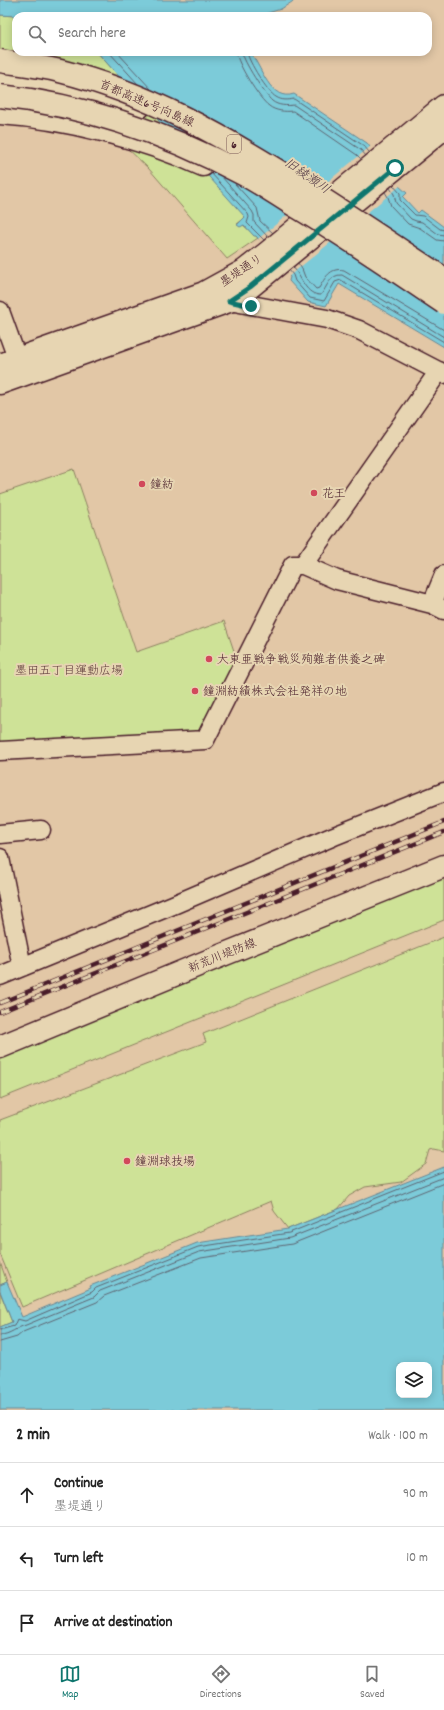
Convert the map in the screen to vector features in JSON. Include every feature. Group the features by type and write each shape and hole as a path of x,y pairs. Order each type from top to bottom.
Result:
{"main road":[{"name":"首都高速6号向島線","path":"0,61 59,70 132,94 201,125 248,152 444,279"},
{"path":"0,78 67,86 108,97 168,117 248,152"},
{"name":"首都高速6号向島線","path":"0,96 54,104 96,114 142,129 194,150 244,175 308,213 444,303"},
{"name":"墨堤通り","path":"13,366 229,301 272,259 385,166 444,106"},
{"path":"0,113 48,118 93,128 143,142 192,160 308,213"},
{"name":"墨堤通り","path":"385,166 444,128"},
{"name":"墨堤通り","path":"0,383 13,366 204,293 244,271 272,259"},
{"name":"新荒川堤防線","path":"0,1047 444,866"}],"street":[{"path":"229,301 327,319 359,330 442,373 303,564"},
{"path":"0,310 13,366"},
{"path":"0,751 205,740 292,565 303,564 337,580 438,607 444,575"},
{"path":"0,976 173,905 334,836 444,792"},
{"path":"0,834 41,830"},
{"path":"0,858 22,966"}],"green space":[{"path":"0,15 12,16 12,56 101,56 246,217 237,224 243,225 258,238 227,259 149,169 122,143 0,73"},
{"name":"墨田五丁目運動広場","path":"74,469 136,652 224,621 237,660 201,734 0,743 0,494"},
{"path":"444,877 444,920 0,1099 0,1056"},
{"path":"444,937 444,1151 434,1149 430,1150 426,1164 401,1182 365,1187 349,1196 338,1209 288,1229 274,1211 271,1201 22,1307 0,1254 0,1120 206,1042 203,1034"},
{"path":"0,1262 7,1282 0,1285"},
{"path":"0,1292 12,1322 0,1327"}],"water":[{"path":"0,0 295,0 281,9 271,12 12,12 12,16 0,15"},
{"name":"旧綾瀬川","path":"101,56 253,56 268,82 279,93 286,95 294,94 367,143 399,186 407,193 403,197 418,213 421,210 444,227 444,347 339,284 326,306 308,302 289,281 290,277 256,236 254,236 244,225 240,227 237,225 245,217"},
{"path":"444,1167 444,1410 0,1410 0,1327 12,1322 0,1291 0,1285 7,1282 22,1317 91,1288 90,1286 197,1243 288,1229"}],"pier":[{"path":"371,146 400,186 288,277 258,239"}],"railway":[{"path":"0,1003 444,822"},
{"path":"0,1012 444,832"}],"place":[{"name":"鐘紡","path":"142,484"},
{"name":"花王","path":"314,493"},
{"name":"大東亜戦争戦災殉難者供養之碑","path":"209,659"},
{"name":"鐘淵紡績株式会社発祥の地","path":"195,691"},
{"name":"鐘淵球技場","path":"127,1161"}],"route":[{"path":"251,306 229,301 250,287 395,168"}]}
